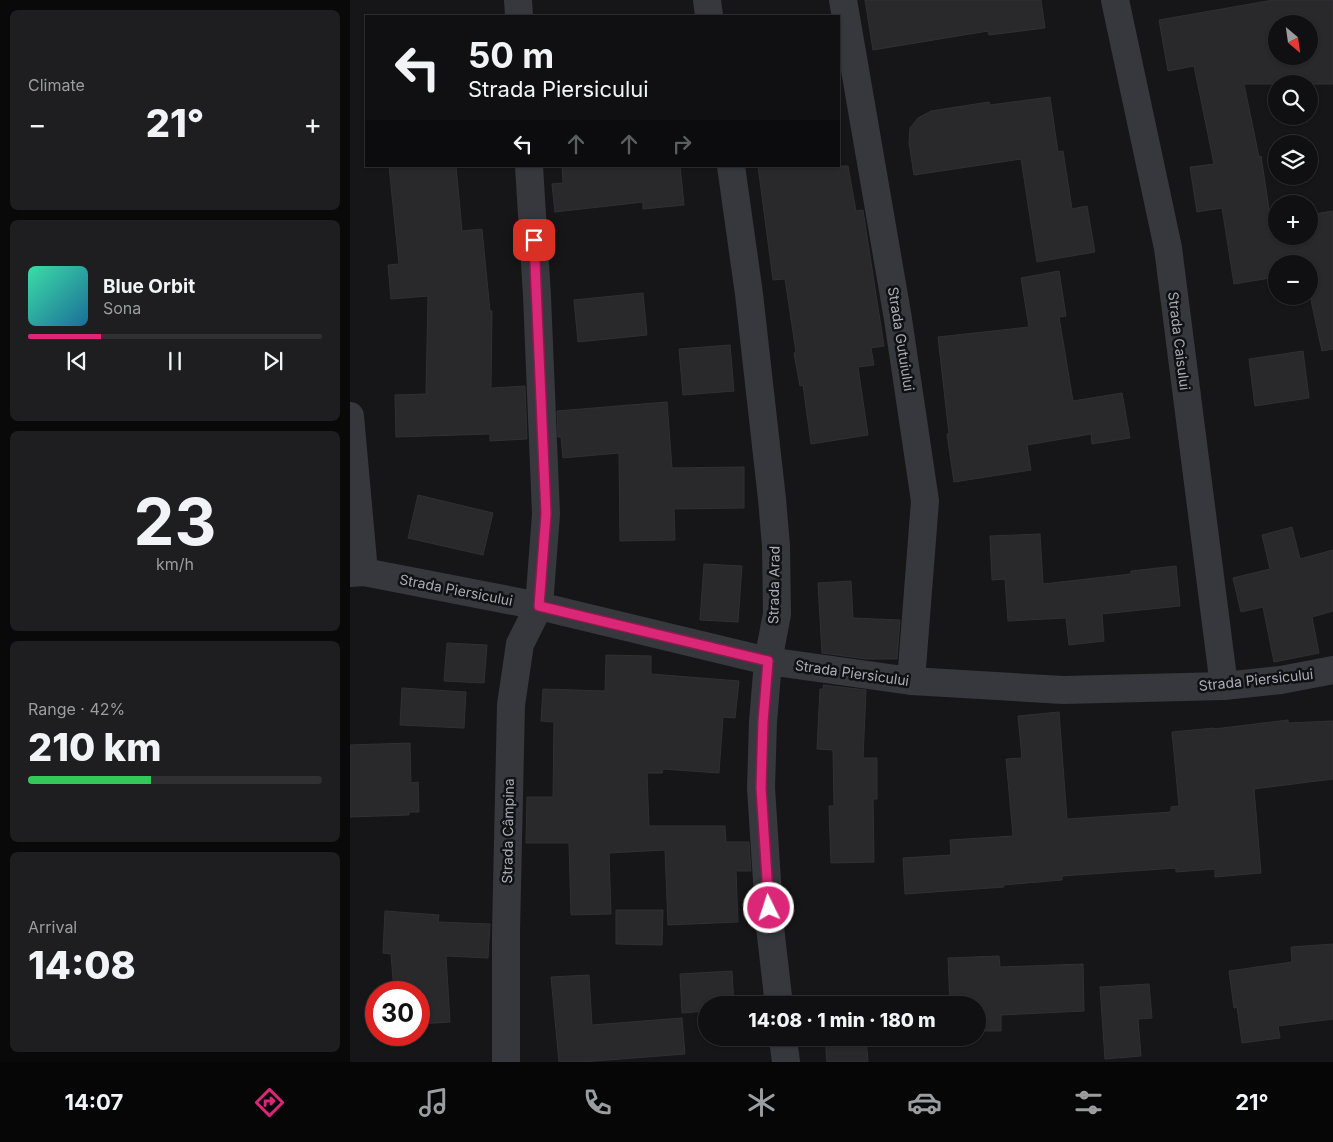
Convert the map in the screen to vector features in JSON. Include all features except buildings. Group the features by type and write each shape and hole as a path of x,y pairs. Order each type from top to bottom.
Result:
{"street":[{"path":"518,0 519,15"},
{"path":"707,0 709,15"},
{"name":"Strada Gutuiului","path":"844,0 898,319 925,501 911,681"},
{"name":"Strada Caisului","path":"1115,0 1168,248 1224,686"},
{"path":"529,167 537,296 546,514 539,606"},
{"name":"Strada Arad","path":"731,167 750,294 776,546 777,614 768,661 763,722 761,788 770,927 778,996"},
{"path":"350,416 357,573"},
{"name":"Strada Piersicului","path":"357,573 539,606 768,661 911,681 1063,690 1224,686 1281,680 1333,670"},
{"name":"Strada Câmpina","path":"506,1062 506,931 511,705 520,644 539,606"},
{"path":"784,1046 786,1062"}],"route":[{"path":"534,240 546,514 539,606 768,661 763,722 761,788 769,908"}]}
